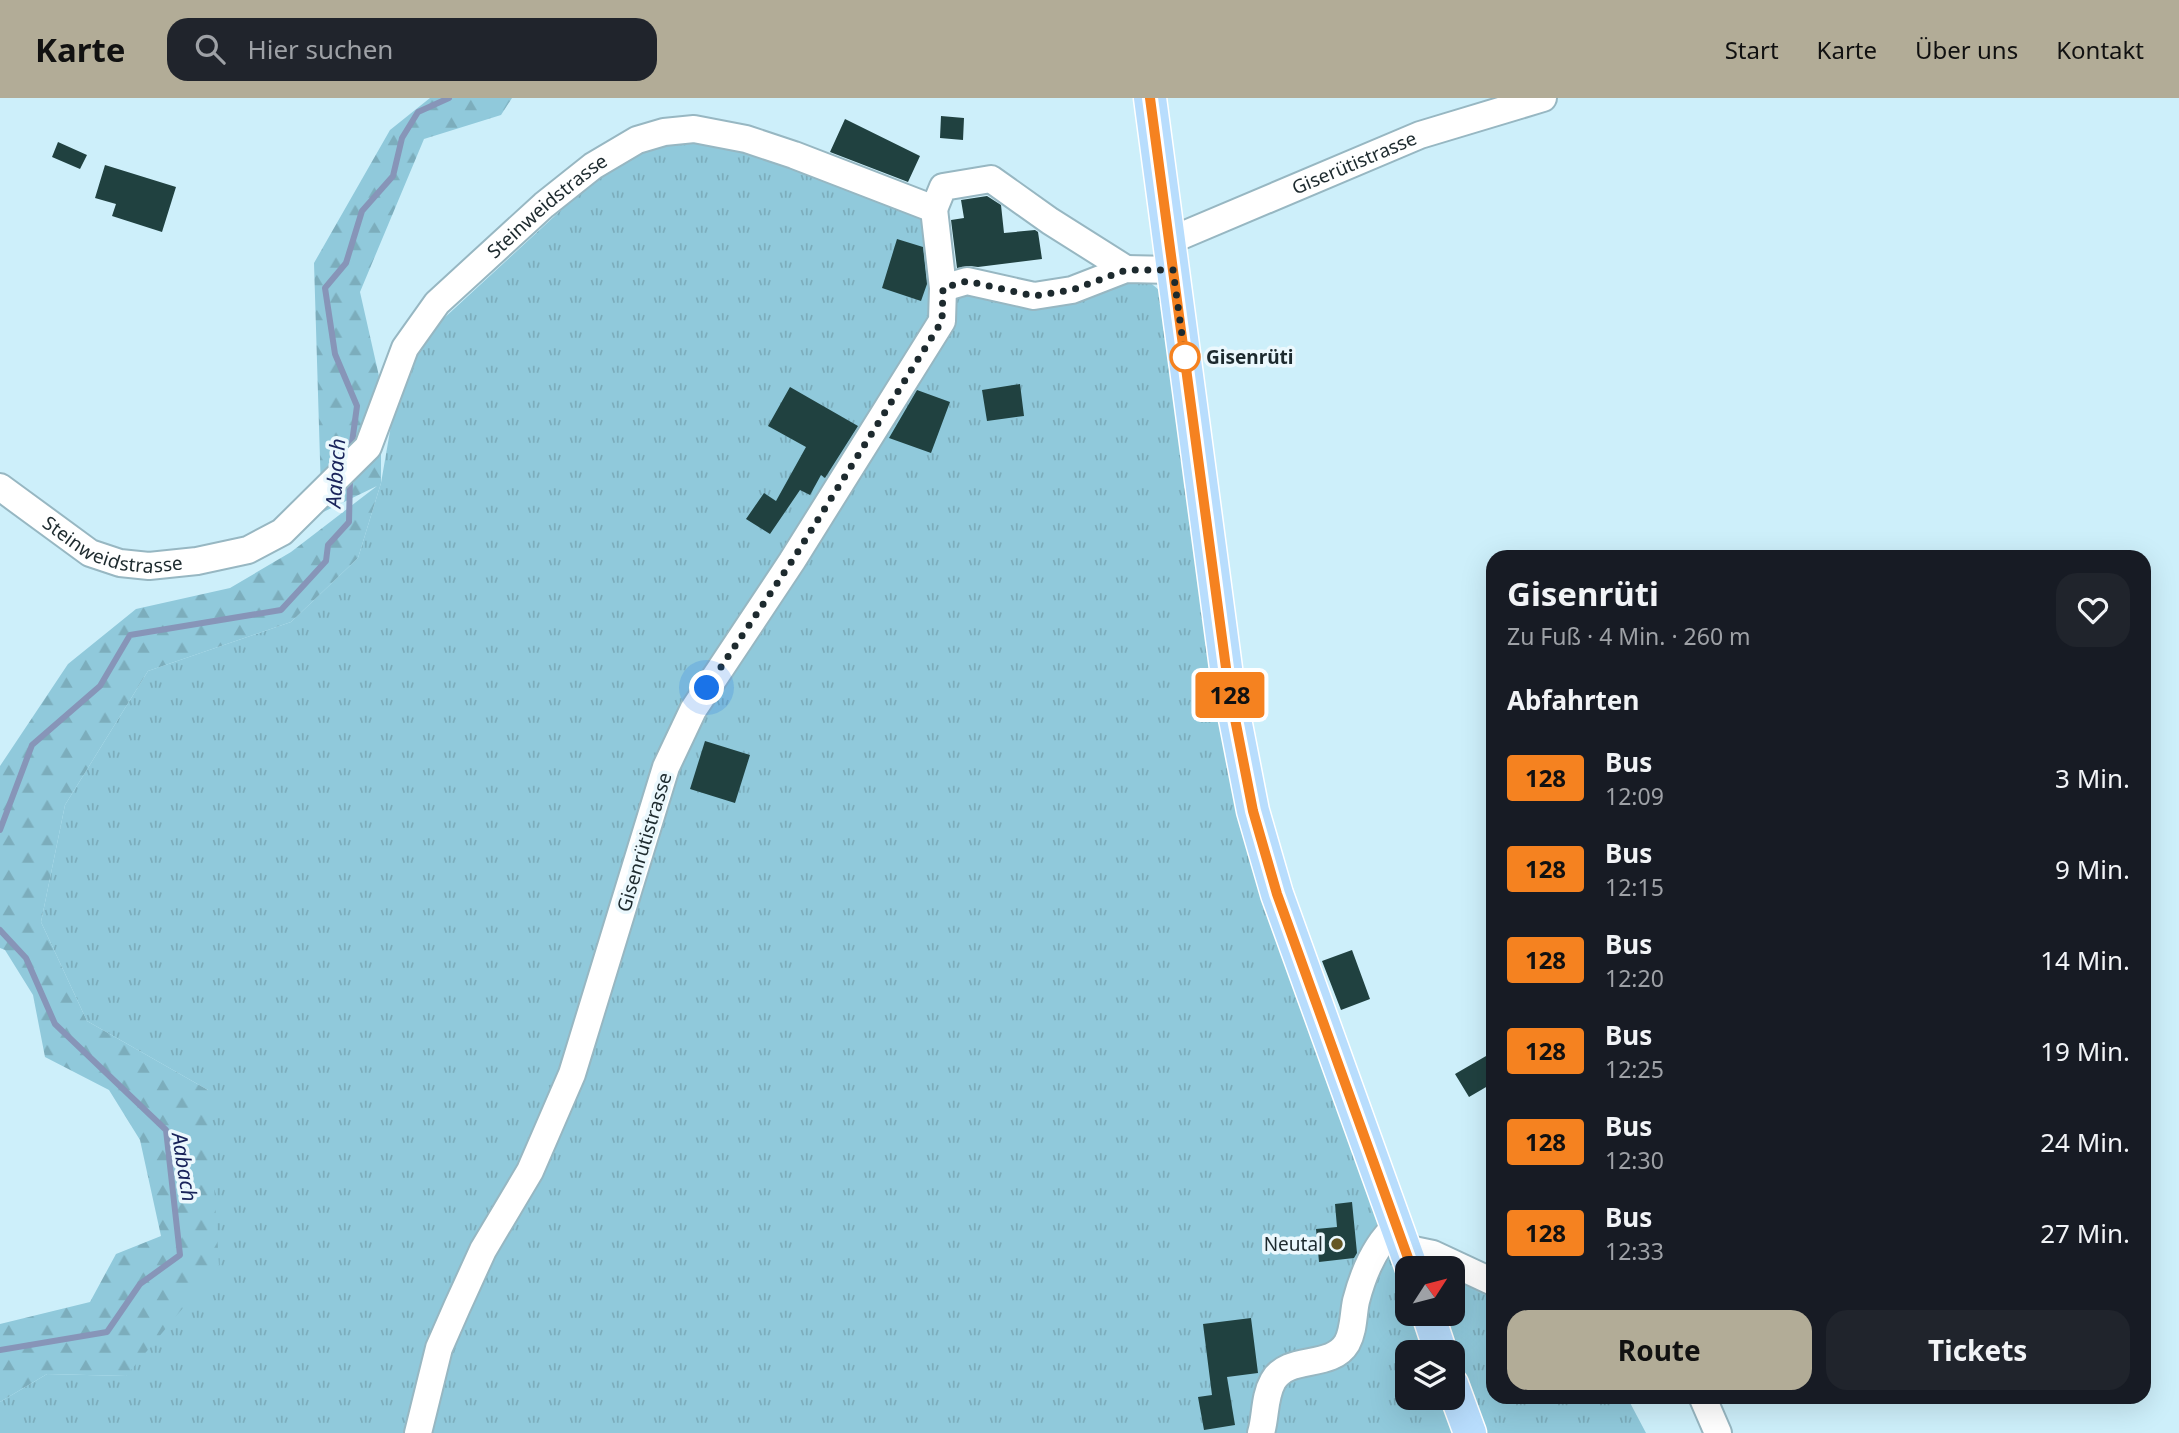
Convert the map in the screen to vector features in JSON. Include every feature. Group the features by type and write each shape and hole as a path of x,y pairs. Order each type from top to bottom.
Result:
{"main road":[{"path":"1150,98 1228,683 1253,811 1277,894 1404,1248"},
{"path":"1462,1410 1470,1433"}],"street":[{"name":"Giserütistrasse","path":"1171,256 1420,135 1543,98"},
{"name":"Steinweidstrasse","path":"0,487 90,553 120,563 149,566 197,561 248,550 282,532 368,447 405,348 437,303 544,205 593,166 637,140 664,132 694,129 747,139 934,209"},
{"path":"1126,270 991,179 943,187 934,209 943,288 967,281 1034,296 1072,290 1171,256"},
{"name":"Gisenrütistrasse","path":"418,1433 439,1348 484,1250 530,1171 572,1074 666,768 693,710 792,561 942,321 943,288"},
{"path":"1261,1433 1268,1392 1275,1377 1285,1369 1338,1354 1346,1344 1352,1331 1356,1302 1364,1275 1383,1237 1404,1248 1433,1254 1486,1279"},
{"path":"1705,1404 1718,1433"}],"green space":[{"path":"430,98 512,98 501,115 424,139 360,292 381,385 381,483 358,558 291,622 148,671 65,805 41,922 87,1021 208,1090 219,1265 126,1376 47,1374 0,1402 0,1324 90,1302 116,1254 161,1236 140,1140 109,1090 45,1057 33,995 5,950 0,948 0,766 68,664 136,609 230,588 291,552 377,486 282,532 321,492 314,263 390,130"},
{"path":"694,129 934,209 944,288 1072,290 1126,269 1147,280 1165,295 1228,683 1401,1256 1395,1256 1395,1326 1424,1326 1428,1340 1395,1340 1395,1410 1452,1410 1459,1433 0,1433 0,1402 47,1374 126,1376 208,1090 87,1021 41,922 65,805 148,671 291,622 358,558 381,483 403,356 637,140"},
{"path":"1465,1274 1486,1283 1486,1404 1631,1404 1646,1433 1482,1433 1465,1384 1465,1340 1450,1340 1445,1326 1465,1326"}],"building":[{"path":"941,116 964,118 963,140 940,138"},
{"path":"845,119 920,156 908,182 830,152"},
{"path":"58,142 87,155 80,169 52,157"},
{"path":"105,165 176,187 162,232 112,216 116,204 95,198"},
{"path":"987,196 1001,205 1004,233 1038,232 1042,259 957,268 951,220 964,218 961,200"},
{"path":"897,239 923,247 927,284 921,301 882,288"},
{"path":"1020,384 1024,416 987,421 982,390"},
{"path":"790,387 858,426 825,478 821,475 810,495 800,490 770,534 746,519 764,493 776,501 806,447 768,426"},
{"path":"917,390 950,402 931,453 889,438"},
{"path":"705,741 750,755 735,803 690,789"},
{"path":"1352,950 1370,999 1341,1010 1322,961"},
{"path":"1486,1056 1486,1087 1469,1097 1455,1074"},
{"name":"Neutal","path":"1352,1202 1357,1253 1354,1258 1319,1262 1316,1229 1337,1227 1335,1204"},
{"path":"1251,1318 1258,1373 1227,1377 1235,1425 1204,1430 1198,1397 1212,1395 1203,1324"}],"waterway":[{"name":"Aabach","path":"351,450 357,406 335,354 325,288 346,263 362,211 393,176 402,138 418,112 449,98"},
{"name":"Aabach","path":"0,830 32,745 100,686 130,635 281,610 326,561 328,545 349,522 350,478"},
{"name":"Aabach","path":"0,930 26,958 55,1024 166,1130 180,1255 140,1284 107,1332 0,1350"}],"bus line":[{"name":"128","path":"1150,98 1228,683 1253,811 1277,894 1407,1256"}],"place":[{"name":"Gisenrüti","path":"1185,357"},
{"name":"Neutal","path":"1337,1244"}],"route":[{"path":"707,688 792,561 942,321 943,288 967,281 1034,296 1072,290 1126,270 1173,270 1185,357"}]}
